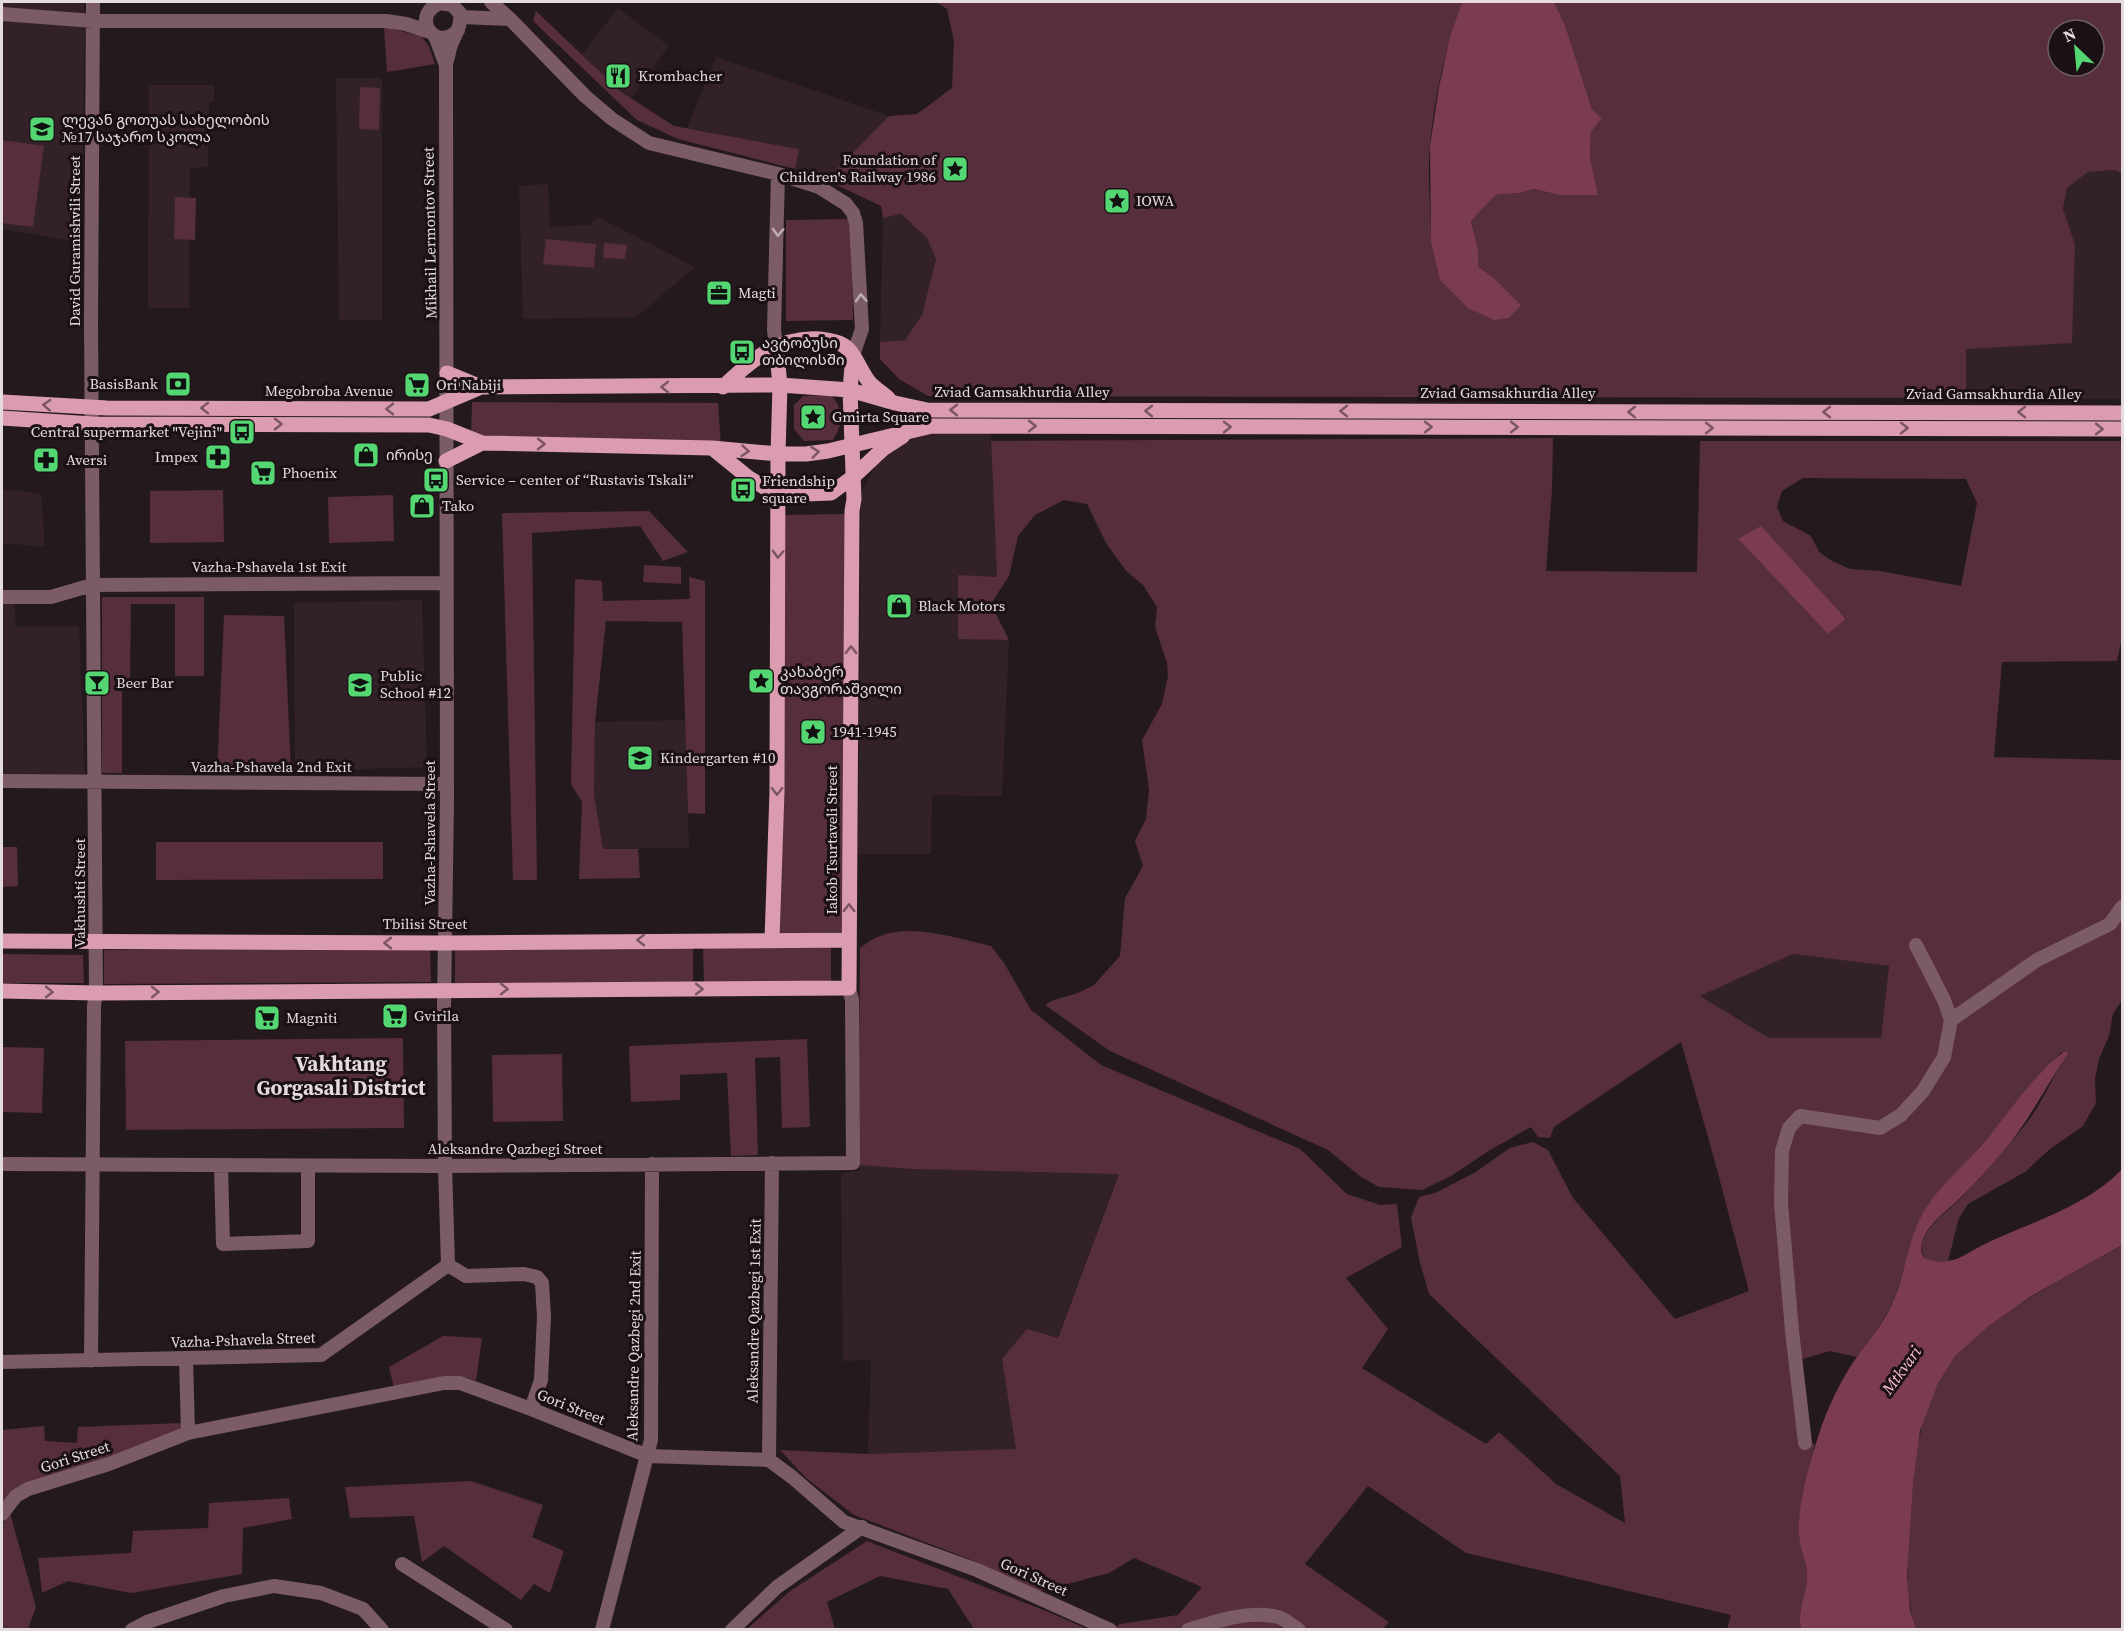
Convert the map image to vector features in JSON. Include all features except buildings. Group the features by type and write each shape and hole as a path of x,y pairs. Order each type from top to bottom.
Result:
{"main road":[{"path":"723,387 748,364 776,345 801,339 827,340 843,345 853,355 869,382 895,403"},
{"path":"772,940 777,791 780,385 776,345"},
{"path":"853,355 850,390 853,477"},
{"path":"447,373 481,387"},
{"path":"723,387 780,385 850,390 895,403"},
{"name":"Megobroba Avenue","path":"2,402 93,408 429,409 481,387 723,387"},
{"name":"Zviad Gamsakhurdia Alley","path":"895,403 927,410 2122,413"},
{"path":"2,418 93,424 411,424 447,429 483,443 712,448 778,454 806,454 932,426 2122,429"},
{"path":"712,448 749,478 779,496 831,493 853,477 883,449 913,430"},
{"path":"446,460 483,443"},
{"name":"Iakob Tsurtaveli Street","path":"849,988 853,477"},
{"name":"Tbilisi Street","path":"2,941 446,943 849,940"},
{"path":"2,991 96,993 849,988"}],"street":[{"name":"David Guramishvili Street","path":"93,2 91,324 93,424"},
{"path":"2,14 93,21 386,21 406,24 442,38 451,37 460,24 457,8 452,4 440,2 418,16 386,21"},
{"path":"491,2 585,96 612,119 649,143 778,174 819,187 846,204 853,213 856,223 862,329 853,355"},
{"path":"428,11 426,19 432,34"},
{"path":"460,24 510,19"},
{"name":"Mikhail Lermontov Street","path":"447,429 446,65 450,47 460,24"},
{"name":"Mikhail Lermontov Street","path":"432,34 446,65"},
{"path":"776,345 774,330 778,174"},
{"name":"Vakhushti Street","path":"91,1361 94,1006 96,993 96,783 92,585 93,424"},
{"name":"Vazha-Pshavela Street","path":"2,1362 321,1355 448,1265 444,1004 446,989 447,429"},
{"name":"Vazha-Pshavela 1st Exit","path":"2,597 51,597 92,585 446,583"},
{"name":"Vazha-Pshavela 2nd Exit","path":"2,781 447,784"},
{"path":"1952,1020 2037,960 2110,924 2122,907"},
{"path":"1805,1443 1781,1203 1782,1151 1789,1128 1800,1116 1880,1128 1901,1115 1923,1091 1944,1057 1952,1020 1916,945"},
{"name":"Aleksandre Qazbegi Street","path":"2,1164 445,1166 853,1163 852,1000 849,988"},
{"name":"Aleksandre Qazbegi 1st Exit","path":"769,1460 772,1163"},
{"name":"Aleksandre Qazbegi 2nd Exit","path":"602,1629 651,1440 652,1164"},
{"path":"221,1166 223,1244 308,1241 308,1166"},
{"path":"448,1265 466,1276 524,1274 537,1277 542,1283 541,1380 531,1408"},
{"path":"186,1358 188,1433"},
{"name":"Gori Street","path":"2,1514 16,1496 28,1489 109,1464 188,1433 444,1383 460,1383 531,1408 648,1456 769,1460 844,1522 977,1570 1110,1629"},
{"path":"732,1629 777,1587 862,1527"},
{"path":"402,1564 506,1629"},
{"path":"132,1629 224,1596 274,1586 321,1593 363,1609 382,1629"},
{"path":"1188,1629 1251,1615 1280,1617 1299,1629"}],"shaded area":[{"path":"2,2 84,2 84,15 2,9"},
{"path":"936,2 1462,2 1441,73 1434,109 1429,169 1431,242 1521,305 1478,266 1478,249 1471,221 1496,195 1534,189 1559,195 1598,195 1590,157 1591,132 1602,118 1592,109 1565,25 1554,2 2122,2 2122,174 2115,170 2088,172 2067,188 2063,209 2075,244 2072,343 1966,349 1966,398 928,396 899,379 880,359 880,342 905,340 922,315 936,259 927,238 901,214 883,218 881,206 826,180 889,116 917,114 952,88 954,41 947,9"},
{"path":"618,8 669,46 631,98 581,56"},
{"path":"536,11 620,91 674,126 799,149 795,169 678,139 637,120 533,21"},
{"name":"ლევან გოთუას სახელობის №17 საჯარო სკოლა","path":"2,17 77,25 85,30 81,242 2,229"},
{"path":"384,27 421,36 429,46 435,64 387,72"},
{"path":"716,57 889,116 826,180 795,169 799,149 687,128"},
{"path":"336,78 382,78 382,320 339,320"},
{"path":"149,85 214,85 214,100 209,103 208,167 190,168 189,308 148,308"},
{"path":"360,87 380,88 379,130 359,129"},
{"path":"2,140 44,146 33,227 2,223"},
{"path":"2115,170 2122,174 2122,399 1966,398 1966,349 2075,244 2063,209 2067,188 2088,172"},
{"path":"548,184 550,227 589,225 598,217 695,267 636,317 523,319 519,186"},
{"path":"175,197 196,198 195,240 174,239"},
{"path":"901,214 927,237 936,259 922,315 905,340 880,342 883,218"},
{"path":"852,219 853,320 786,321 786,220"},
{"path":"546,239 596,244 594,268 543,264"},
{"path":"604,243 627,245 625,259 603,258"},
{"path":"831,395 838,406 841,417 839,429 833,440 804,441 794,429 794,405 803,396"},
{"path":"472,402 718,403 721,446 471,439"},
{"path":"990,427 997,577 958,576 958,638 1009,640 1002,796 932,795 931,854 858,854 861,493 874,468 902,444 938,430"},
{"path":"1553,438 1546,571 1697,572 1700,441 2122,441 2122,638 2117,661 2002,662 1994,757 2122,760 2122,898 2105,923 2122,916 2122,1000 2113,1014 2109,1036 2099,1059 2095,1079 2096,1103 2083,1126 2050,1149 2025,1172 1968,1204 1959,1218 1948,1261 1933,1261 1924,1258 1921,1246 1927,1232 1976,1183 2025,1125 2068,1054 2061,1053 2043,1070 1988,1138 1930,1202 1921,1217 1893,1302 1875,1334 1857,1357 1830,1351 1796,1361 1805,1443 1815,1444 1799,1521 1799,1538 1807,1579 1800,1616 1801,1629 1727,1629 1731,1615 1466,1553 1368,1486 1305,1564 1389,1622 1383,1629 1113,1629 1120,1624 1178,1615 1202,1587 1134,1558 1109,1573 1037,1592 969,1559 854,1515 806,1478 780,1450 868,1454 1016,1449 1002,1359 1027,1329 1058,1338 1119,1174 912,1169 858,1165 860,948 875,938 893,932 921,932 950,936 991,946 1004,963 1031,1010 1101,1065 1300,1149 1347,1194 1380,1205 1397,1204 1402,1247 1346,1278 1388,1329 1362,1368 1486,1444 1499,1432 1556,1484 1625,1523 1620,1476 1429,1294 1411,1218 1419,1197 1435,1193 1474,1173 1510,1148 1533,1142 1548,1150 1573,1198 1675,1319 1749,1291 1681,1042 1554,1127 1550,1138 1538,1137 1531,1127 1490,1150 1451,1176 1422,1190 1379,1187 1361,1177 1328,1150 1110,1051 1045,1005 1094,985 1120,956 1125,898 1143,866 1135,841 1146,819 1149,790 1142,740 1162,704 1168,676 1167,663 1155,627 1157,607 1143,585 1126,571 1106,543 1087,504 1064,500 1035,515 1018,536 1009,576 991,604 1009,640 958,639 958,575 997,577 991,441","holes":["1803,478 1966,479 1977,503 1961,586 1880,571 1850,569 1832,561 1819,552 1811,536 1783,521 1777,507 1782,491","1738,539 1846,618 1828,634","1793,954 1889,966 1881,1038 1769,1038 1700,996"]},
{"path":"2,489 41,494 45,547 2,543"},
{"path":"223,490 224,542 150,543 150,491"},
{"path":"393,495 394,541 329,543 328,497"},
{"path":"649,511 688,552 663,561 640,526 532,533 537,880 513,880 502,513"},
{"path":"845,514 843,932 780,933 781,515"},
{"path":"644,565 681,567 681,584 643,582"},
{"path":"689,577 705,581 705,814 688,813 682,622 606,621 595,722 594,794 603,849 638,849 640,878 579,879 582,802 571,784 575,579 602,581 603,601 690,599"},
{"path":"102,597 204,597 204,676 175,676 175,604 131,604 130,679 122,679 122,773 102,773"},
{"path":"2,600 14,600 16,627 79,626 85,776 2,775"},
{"name":"Public School #12","path":"422,600 427,767 295,771 294,603"},
{"path":"224,615 284,616 291,771 217,773"},
{"name":"Kindergarten #10","path":"685,720 689,848 603,849 594,794 595,722"},
{"path":"156,842 383,842 383,879 156,880"},
{"path":"2,847 17,847 18,886 2,887"},
{"path":"831,944 831,982 704,983 703,946"},
{"path":"693,946 693,982 455,983 455,948"},
{"path":"430,949 431,982 104,984 104,950"},
{"path":"2,954 83,955 84,983 2,983"},
{"path":"1793,954 1889,966 1881,1038 1769,1038 1699,996"},
{"path":"403,1038 404,1128 126,1130 125,1041"},
{"path":"807,1039 810,1127 782,1128 780,1057 755,1058 758,1155 731,1156 727,1073 680,1075 680,1100 631,1102 629,1046"},
{"path":"2,1047 44,1048 42,1113 2,1112"},
{"path":"562,1054 563,1121 493,1122 492,1055"},
{"path":"858,1165 912,1169 1119,1173 1057,1339 1002,1359 1017,1450 868,1454 871,1360 843,1361 841,1173 861,1170"},
{"path":"2122,1245 2122,1629 1916,1630 1909,1599 1907,1568 1909,1538 1918,1447 1927,1407 1934,1389 1955,1355 1993,1323 2047,1288"},
{"path":"443,1336 482,1338 476,1381 457,1376 425,1380 394,1388 389,1367"},
{"path":"181,1423 182,1431 24,1486 2,1503 2,1430 44,1426 45,1441 77,1443 78,1427"},
{"path":"471,1481 543,1505 532,1537 564,1551 550,1593 534,1584 521,1600 444,1546 422,1562 414,1516 350,1518 345,1487"},
{"path":"289,1498 292,1519 243,1528 242,1574 131,1593 68,1581 42,1593 38,1558 131,1553 133,1531 208,1528 209,1503"},
{"path":"10,1513 36,1607 28,1629 2,1630 2,1525"},
{"path":"867,1541 1087,1629 974,1629 948,1589 880,1576 827,1602 835,1629 747,1629 790,1591"}],"water":[{"path":"1462,2 1554,2 1565,25 1592,109 1602,118 1591,132 1590,157 1598,195 1559,195 1534,189 1496,195 1471,221 1478,249 1478,266 1521,305 1509,318 1494,320 1468,308 1440,280 1431,242 1430,146 1450,37"},
{"path":"1761,526 1846,619 1828,634 1738,539"},
{"name":"Mtkvari","path":"2067,1051 2068,1054 2028,1117 2002,1153 1927,1231 1922,1243 1922,1253 1924,1258 1936,1261 1957,1259 2075,1203 2108,1182 2122,1169 2122,1245 2030,1297 1990,1325 1955,1356 1938,1383 1920,1431 1913,1484 1907,1575 1910,1610 1916,1629 1801,1629 1801,1611 1807,1580 1799,1526 1803,1491 1818,1436 1830,1404 1852,1364 1879,1327 1892,1304 1912,1238 1930,1202 1988,1138 2037,1077 2058,1056"}],"place":[{"name":"Krombacher","path":"618,76"},
{"name":"ლევან გოთუას სახელობის №17 საჯარო სკოლა","path":"42,129"},
{"name":"Foundation of Children's Railway 1986","path":"955,169"},
{"name":"IOWA","path":"1117,201"},
{"name":"Magti","path":"719,293"},
{"name":"ავტობუსი თბილისში","path":"742,352"},
{"name":"BasisBank","path":"178,384"},
{"name":"Ori Nabiji","path":"417,385"},
{"name":"Gmirta Square","path":"813,417"},
{"name":"Central supermarket \"Vejini\"","path":"242,432"},
{"name":"ირისე","path":"366,455"},
{"name":"Impex","path":"218,457"},
{"name":"Aversi","path":"46,460"},
{"name":"Phoenix","path":"263,473"},
{"name":"Service – center of “Rustavis Tskali”","path":"436,480"},
{"name":"Friendship square","path":"743,490"},
{"name":"Tako","path":"422,506"},
{"name":"Black Motors","path":"899,606"},
{"name":"კახაბერ თავგორაშვილი","path":"761,681"},
{"name":"Beer Bar","path":"97,683"},
{"name":"Public School #12","path":"360,685"},
{"name":"1941-1945","path":"813,732"},
{"name":"Kindergarten #10","path":"640,758"},
{"name":"Gvirila","path":"395,1016"},
{"name":"Magniti","path":"267,1018"}],"district":[{"name":"Vakhtang Gorgasali District","path":"341,1076"}]}
